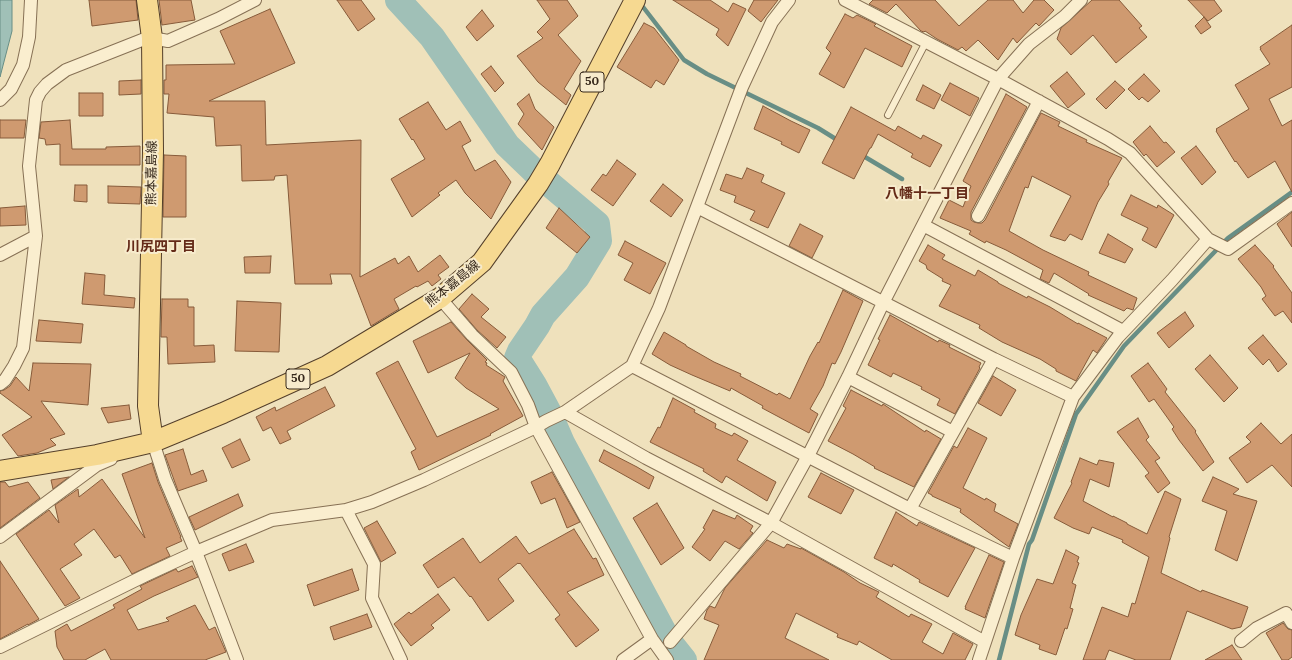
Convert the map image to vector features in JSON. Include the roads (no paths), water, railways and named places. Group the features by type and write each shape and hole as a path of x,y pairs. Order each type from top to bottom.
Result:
{"main road":[{"name":"熊本嘉島線","path":"147,0 152,38 153,151 148,406 153,442"},
{"name":"熊本嘉島線","path":"0,471 97,455 153,442 223,413 327,366 440,298 482,262 538,184 550,164 635,0"}],"street":[{"path":"0,100 11,89 23,65 30,37 31,0"},
{"path":"0,384 5,380 14,366 23,348 36,236 29,166 36,100 40,92 47,84 66,70 142,40 152,38 168,41 218,19 255,0"},
{"path":"0,647 196,552 272,520 346,510 372,502 424,480 565,412 632,366 659,308 742,87 772,22 789,0"},
{"path":"845,0 998,79 1108,139 1130,153 1208,239 1228,249 1292,203"},
{"path":"670,642 771,523 808,456 883,303 998,79 1029,44 1065,16 1081,0"},
{"path":"978,216 1039,102"},
{"path":"697,207 883,303 1073,397"},
{"path":"923,225 1123,331"},
{"path":"0,255 36,236"},
{"path":"979,660 1013,558 1073,397 1123,331 1172,280 1208,239"},
{"path":"440,298 472,335 510,372 528,405 541,424 652,640 667,660"},
{"path":"910,509 994,359"},
{"path":"632,366 910,509 1013,558"},
{"path":"848,377 953,432"},
{"path":"565,412 646,458 771,523 985,642"},
{"path":"0,537 97,465 153,442 165,478 196,552 237,660"},
{"path":"346,510 374,564 372,598 401,660"},
{"path":"1241,641 1257,628 1286,613 1292,623"},
{"path":"623,660 652,640"}],"lane":[{"path":"888,115 926,42"}],"water":[{"path":"0,0 12,0 12,31 0,77"}],"waterway":[{"path":"398,0 432,37 507,145 533,170 597,224 599,241 577,277 543,315 517,358 549,413 562,443 668,640 684,660"},
{"path":"640,3 684,60 707,74 818,128 839,141"},
{"path":"860,154 902,179"},
{"path":"999,660 1029,544 1032,540 1076,414 1124,346 1228,238 1292,192"}],"district":[{"name":"八幡十一丁目","path":"927,194"},
{"name":"川尻四丁目","path":"161,247"}]}
